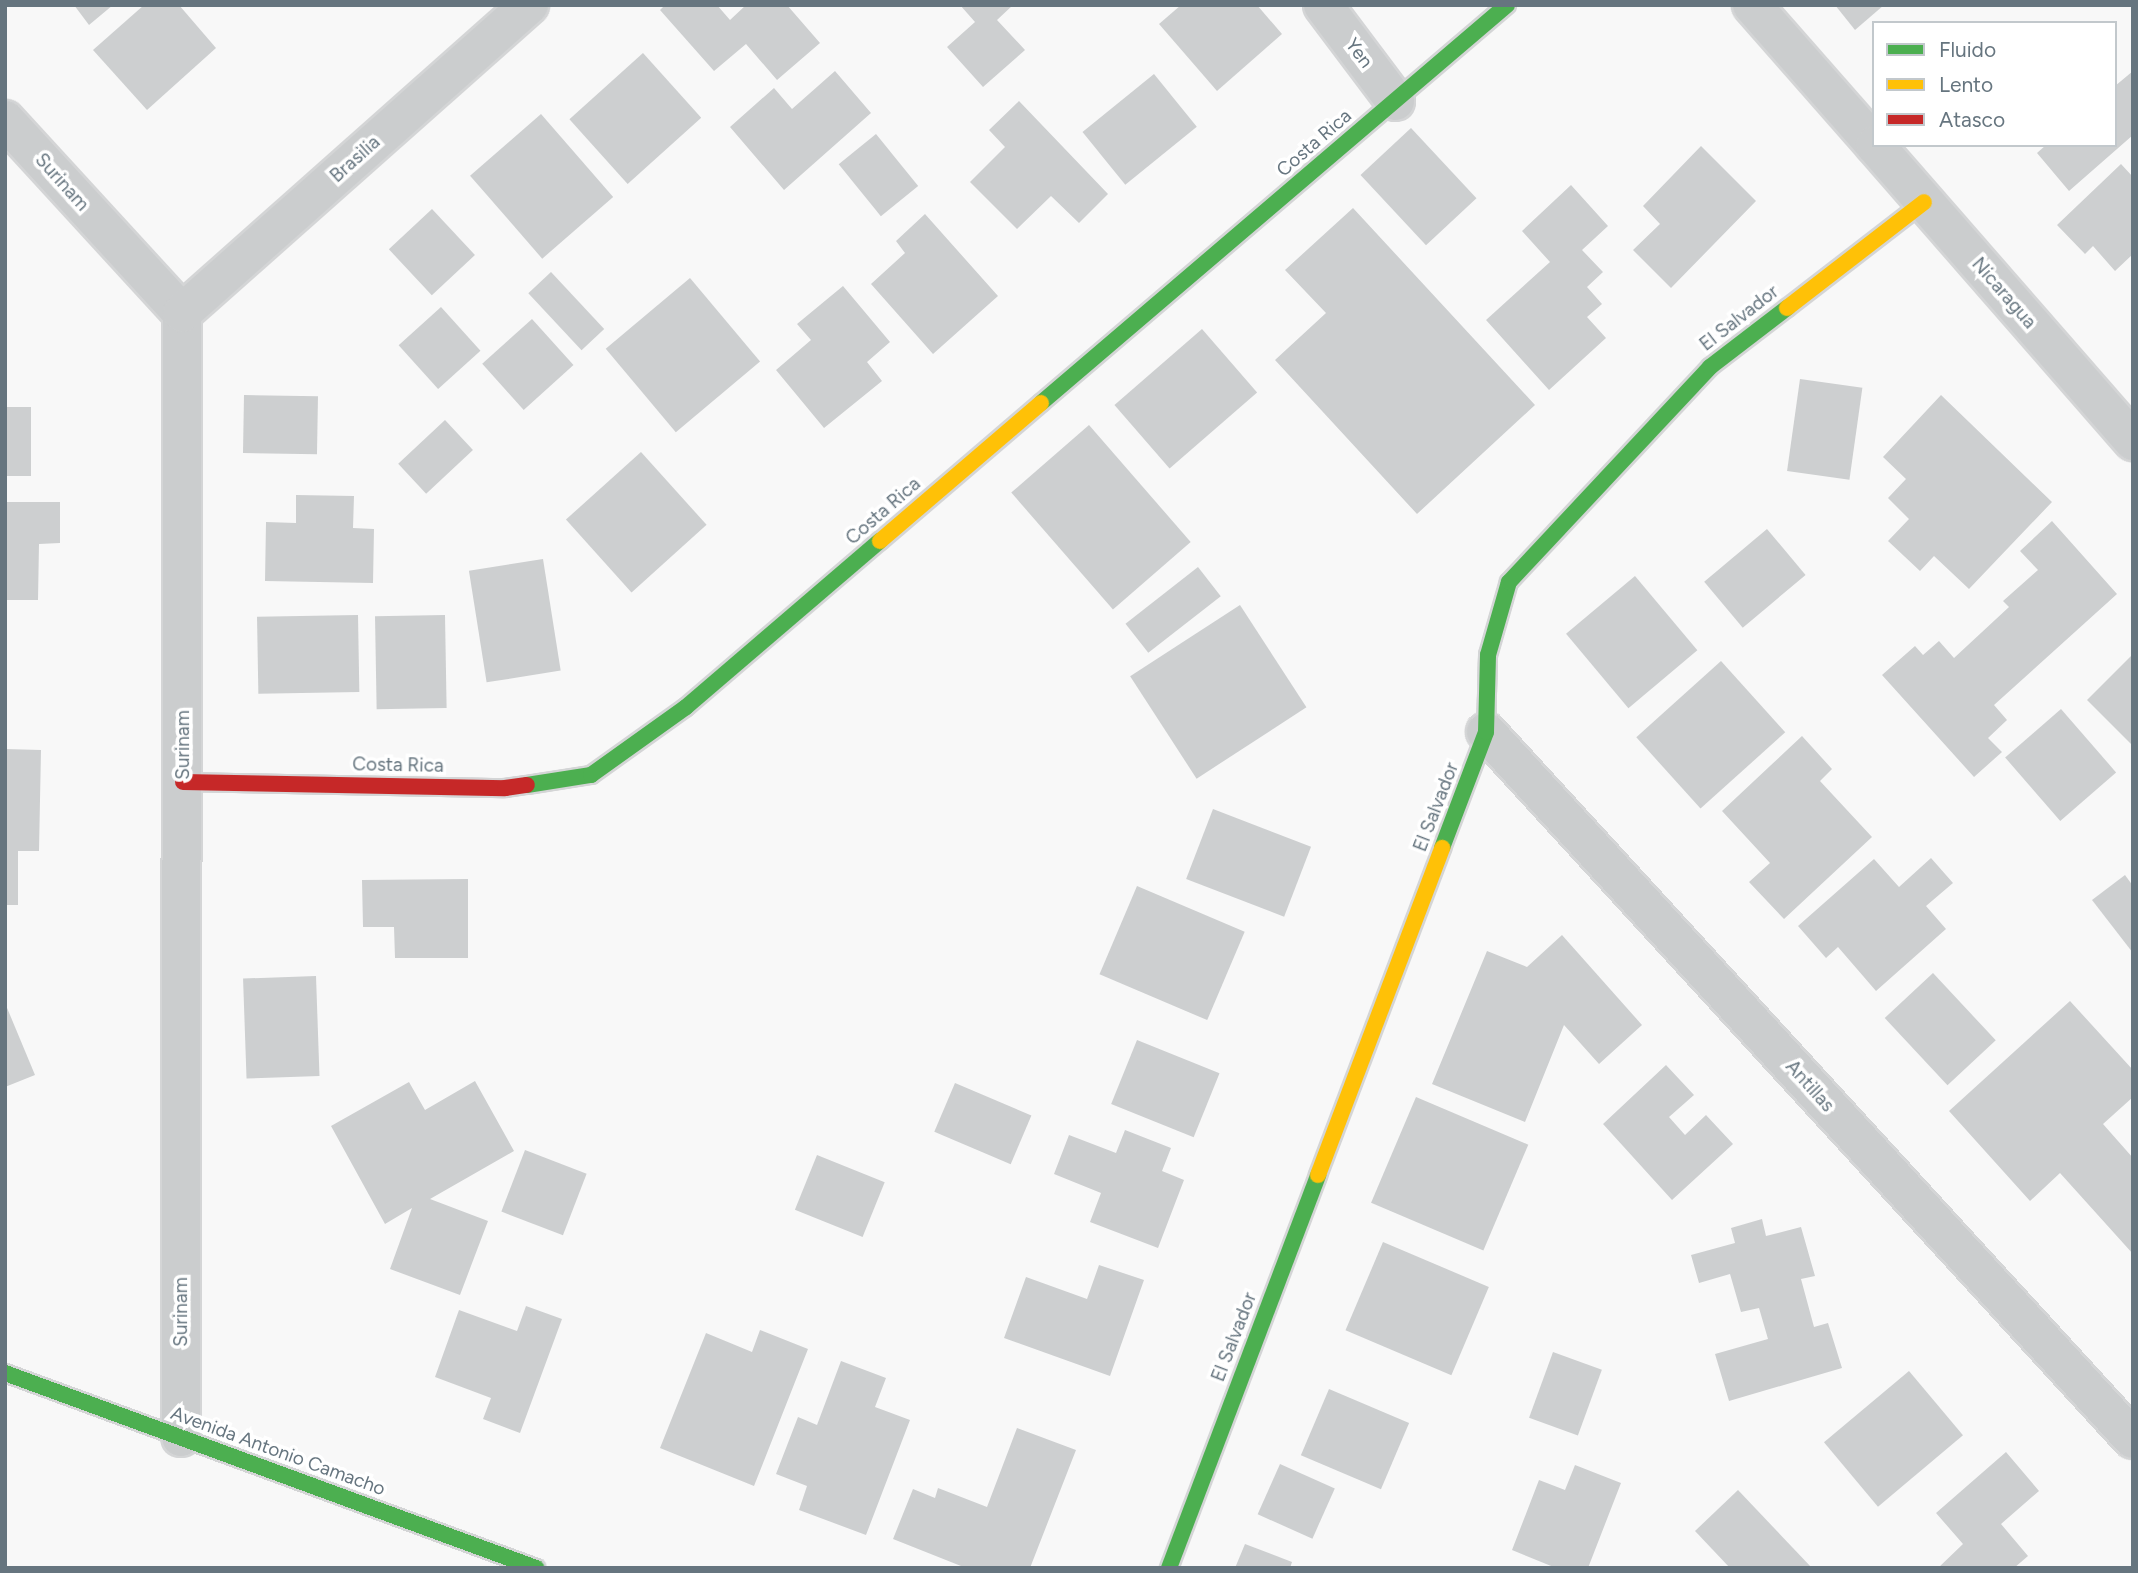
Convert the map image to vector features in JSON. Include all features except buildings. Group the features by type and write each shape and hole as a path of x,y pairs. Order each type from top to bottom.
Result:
{"street":[{"name":"Brasilia","path":"181,313 529,5"},
{"name":"Yen","path":"1323,5 1395,101"},
{"name":"Costa Rica","path":"183,782 505,788 591,775 686,707 1507,5"},
{"name":"Nicaragua","path":"1752,5 1872,143"},
{"name":"Surinam","path":"5,120 181,313 181,1437"},
{"name":"Nicaragua","path":"1876,147 2133,441"},
{"name":"El Salvador","path":"1169,1568 1486,733 1488,655 1509,582 1710,367 1924,202"},
{"name":"Antillas","path":"1486,733 2133,1439"},
{"name":"Avenida Antonio Camacho","path":"5,1373 536,1568"}],"traffic: fast":[{"path":"1041,403 1507,5"},
{"path":"1442,848 1486,732 1488,655 1509,582 1710,367 1787,308"},
{"path":"527,785 591,775 686,707 880,541"},
{"path":"1169,1568 1318,1175"},
{"path":"5,1373 536,1568"}],"traffic: slow":[{"path":"1787,308 1924,202"},
{"path":"880,541 1041,403"},
{"path":"1318,1175 1442,848"}],"traffic: jam":[{"path":"183,782 505,788 527,785"}]}
